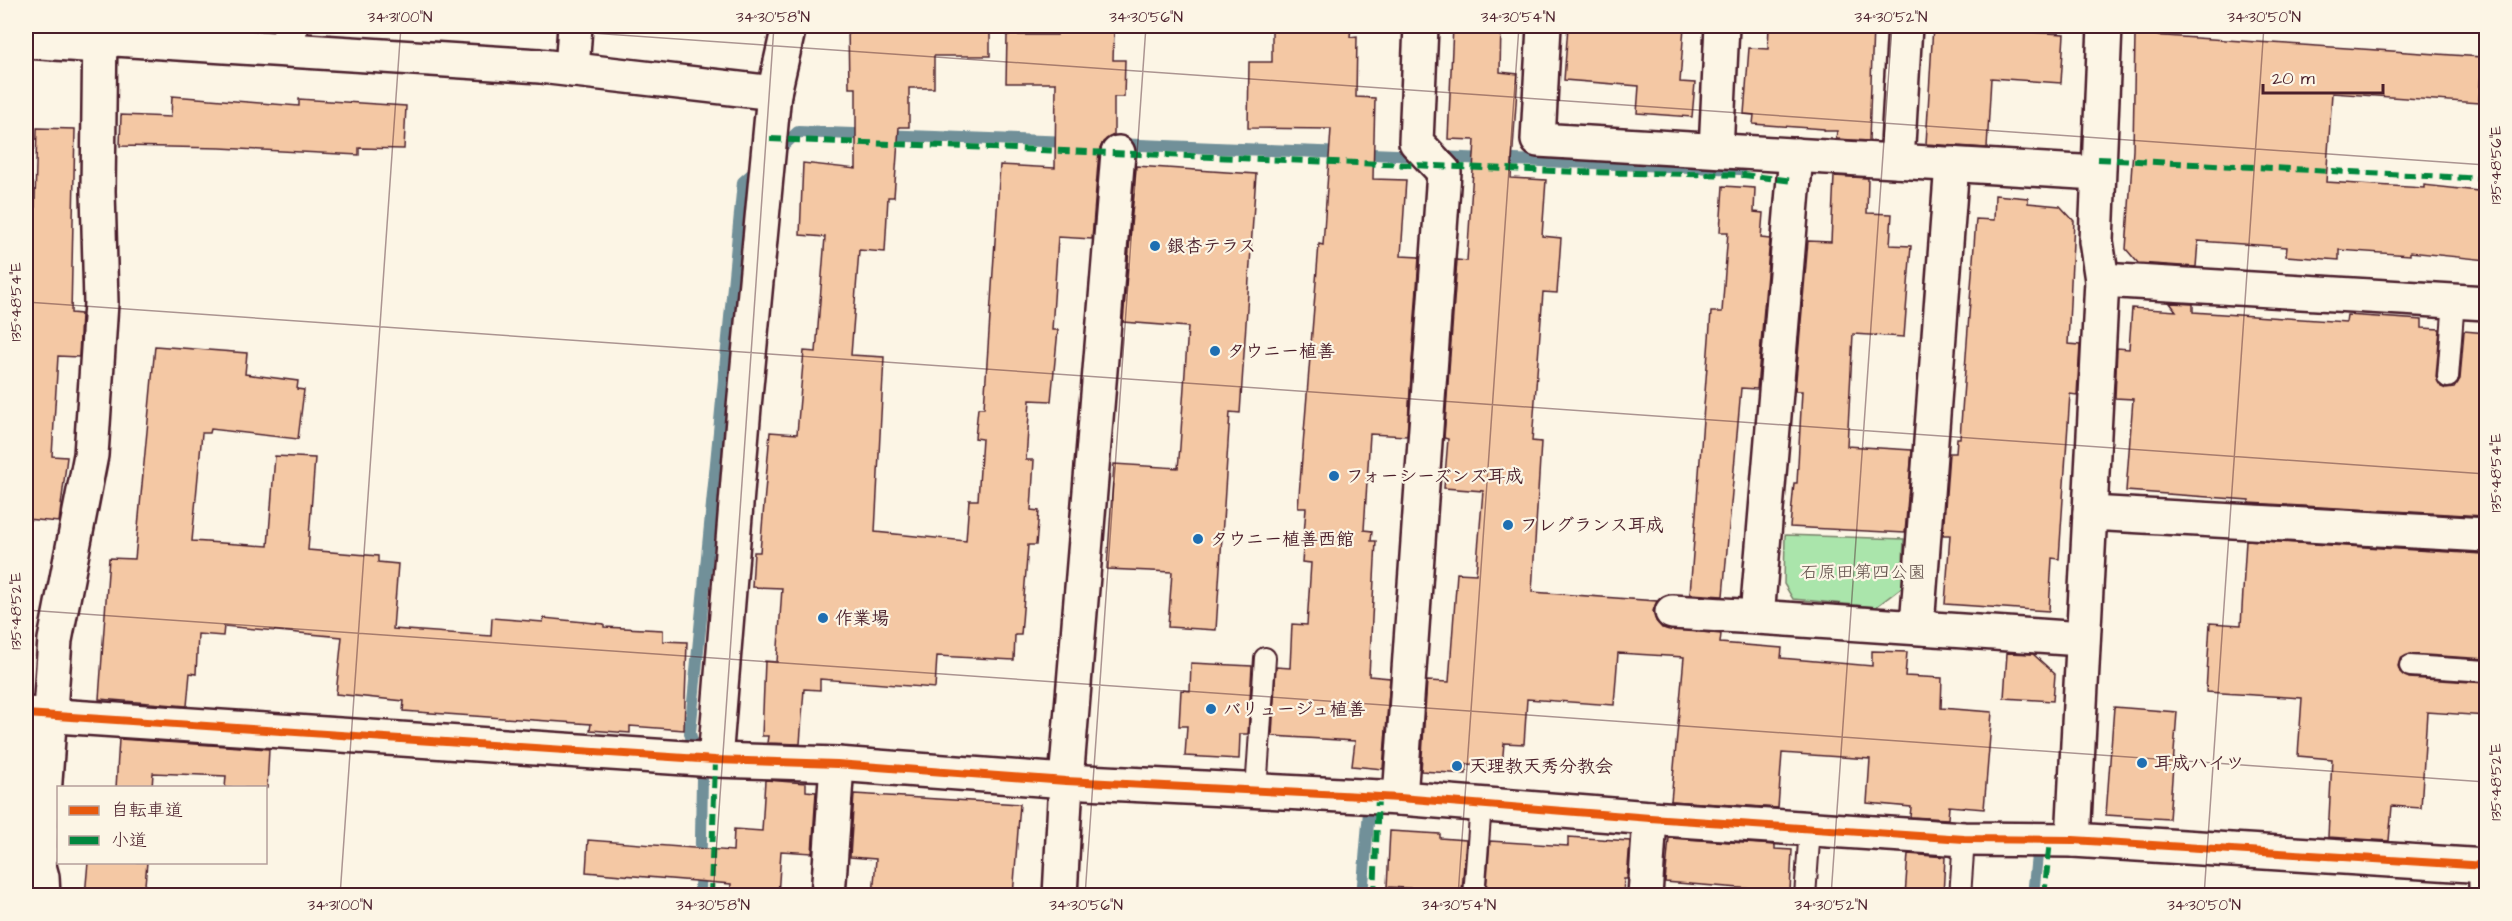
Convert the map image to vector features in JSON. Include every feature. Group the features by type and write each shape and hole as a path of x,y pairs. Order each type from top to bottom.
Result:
{"street":[{"path":"572,70 575,26"},
{"path":"715,760 744,407 774,93 789,26"},
{"path":"1400,798 1444,172 1416,142 1421,26"},
{"path":"1544,26 1538,140 2098,173"},
{"path":"1716,150 1722,26"},
{"path":"1897,161 1905,26"},
{"path":"2073,840 2102,280 2096,241 2105,26"},
{"path":"26,41 100,36 115,39 290,37 774,93"},
{"path":"43,896 39,866 37,715 55,640 91,455 101,303 98,191 100,36"},
{"path":"1060,896 1066,781 1118,153"},
{"path":"1757,617 1796,155"},
{"path":"1917,627 1952,164"},
{"path":"2102,280 2487,303"},
{"path":"2090,513 2487,535"},
{"path":"1672,612 2082,639"},
{"path":"37,715 715,760 837,764 1066,781 1400,798 1650,818 1964,838 2073,840 2487,866"},
{"path":"828,896 837,764"},
{"path":"1645,896 1650,818"},
{"path":"2486,896 2487,880"}],"lane":[{"path":"2448,377 2454,300"},
{"path":"1256,791 1265,658"},
{"path":"2410,666 2487,671"},
{"path":"1474,896 1481,804"},
{"path":"1805,896 1810,828"},
{"path":"1960,896 1964,838"}],"green space":[{"name":"石原田第四公園","path":"1785,535 1904,539 1902,587 1876,607 1793,599 1784,584"}],"building":[{"path":"848,26 990,26 990,56 934,56 934,88 909,88 909,127 899,127 894,197 888,197 885,252 859,250 851,355 884,357 875,532 966,541 969,500 978,500 982,439 975,438 978,408 984,408 1000,165 1055,168 1056,83 1006,83 1007,35 1057,35 1057,30 1114,31 1113,60 1125,60 1124,97 1114,97 1114,135 1103,142 1099,151 1092,239 1058,237 1052,330 1058,330 1051,401 1030,400 1026,460 1034,460 1031,510 1039,511 1036,545 1028,545 1021,635 1015,635 1014,660 937,656 935,688 820,679 820,690 804,689 800,744 767,743 768,736 762,736 765,661 777,662 782,588 752,587 754,552 760,552 770,432 797,434 804,351 816,352 825,237 800,235 803,163 856,169 856,88 849,88"},
{"path":"1272,26 1351,26 1350,37 1357,36 1356,97 1375,98 1373,179 1406,180 1401,256 1419,257 1407,436 1370,434 1364,530 1372,531 1371,541 1376,541 1369,676 1390,678 1383,769 1352,766 1355,741 1272,736 1276,667 1290,668 1292,624 1307,625 1311,563 1302,562 1306,508 1298,508 1319,244 1323,245 1331,129 1248,128 1249,62 1272,62"},
{"path":"1453,26 1501,26 1500,72 1518,74 1511,178 1546,180 1542,236 1561,238 1557,293 1543,292 1532,441 1541,442 1532,592 1657,601 1653,611 1656,621 1662,628 1721,634 1720,643 1782,648 1781,658 1872,666 1872,651 1907,652 1905,676 1942,678 1941,708 1992,712 1984,809 1949,806 1948,819 1910,817 1911,807 1867,803 1870,759 1782,753 1778,808 1671,801 1684,657 1618,653 1614,705 1527,699 1524,744 1504,743 1502,766 1467,764 1466,774 1421,771 1427,681 1449,682 1457,573 1476,574 1483,491 1444,488 1448,439 1444,438 1457,260 1467,261 1475,140 1448,139"},
{"path":"1568,26 1684,26 1680,82 1695,83 1692,117 1637,113 1639,86 1564,80"},
{"path":"1769,26 1873,26 1869,141 1836,139 1837,131 1824,131 1824,129 1753,124 1754,115 1744,114 1749,48 1768,49"},
{"path":"1933,26 1998,26 1997,30 2064,34 2061,83 1991,78 1987,148 1926,144"},
{"path":"2135,34 2482,57 2479,103 2332,93 2326,182 2424,188 2424,185 2487,192 2487,260 2410,252 2410,255 2339,250 2339,260 2286,256 2287,247 2198,241 2196,267 2138,263 2126,249 2133,150"},
{"path":"172,96 299,106 299,99 406,106 404,149 359,148 359,155 120,146 121,115 171,117"},
{"path":"37,128 75,129 71,313 81,314 79,357 58,356 52,456 67,457 59,522 26,519 26,371 30,311 32,311"},
{"path":"1136,166 1256,174 1240,413 1230,412 1216,630 1168,627 1172,572 1107,569 1114,464 1178,468 1180,447 1188,327 1123,322"},
{"path":"1834,176 1868,178 1867,213 1892,214 1890,245 1911,246 1904,337 1853,334 1847,446 1912,450 1905,533 1790,527 1794,483 1797,483 1802,391 1795,391 1808,241 1831,242"},
{"path":"1723,186 1755,188 1754,212 1763,213 1761,238 1770,239 1757,389 1741,388 1723,596 1690,594 1711,312 1722,312 1728,232 1720,232"},
{"path":"1995,195 2028,198 2028,203 2060,206 2074,221 2068,344 2080,345 2077,395 2070,394 2059,559 2052,558 2049,611 1945,604 1950,535 1943,535 1949,453 1956,453 1957,438 1960,438 1976,219 1994,220"},
{"path":"2170,303 2193,304 2193,312 2346,322 2347,315 2422,320 2422,328 2440,329 2436,377 2441,387 2446,389 2454,388 2460,379 2464,331 2487,333 2484,516 2249,503 2249,500 2126,491 2133,399 2115,398 2117,348 2129,349 2132,308 2176,311"},
{"path":"155,346 247,353 245,374 298,381 297,389 304,390 298,439 211,429 210,433 202,433 192,541 268,546 275,456 315,458 308,550 378,556 378,562 398,564 393,629 491,636 492,618 543,622 544,618 604,624 604,627 663,630 663,641 687,642 684,730 630,726 630,733 590,730 591,724 403,711 404,701 336,694 342,637 224,626 223,636 198,634 196,674 190,673 187,706 99,699 109,558 135,559"},
{"path":"2246,540 2483,554 2481,629 2487,629 2487,659 2410,654 2400,659 2398,666 2400,672 2409,678 2487,683 2487,716 2427,712 2421,808 2392,806 2389,841 2328,837 2332,759 2298,756 2302,698 2206,692 2210,623 2241,625"},
{"path":"2007,653 2033,654 2055,674 2053,701 2004,698"},
{"name":"バリュージュ植善","path":"1191,663 1252,666 1248,734 1240,734 1239,759 1185,756 1187,726 1179,726 1181,690 1190,691"},
{"name":"耳成ハイツ","path":"2114,707 2177,712 2169,819 2106,815"},
{"path":"119,739 269,749 267,788 267,786 225,786 226,776 153,773 152,786 116,786"},
{"path":"765,780 806,783 806,791 816,792 812,853 781,851 778,896 730,896 731,884 586,872 588,840 733,851 734,829 762,831"},
{"path":"854,794 1020,804 1013,896 873,896 876,859 850,857"},
{"path":"1390,831 1440,834 1440,838 1466,840 1462,891 1387,887"},
{"path":"1568,837 1630,841 1627,879 1624,879 1623,896 1490,896 1490,893 1486,892 1490,841 1568,846"},
{"path":"1669,838 1775,845 1775,849 1792,850 1790,892 1665,882"},
{"path":"1908,854 1945,857 1943,896 1905,896"},
{"path":"88,864 147,864 144,896 85,896"}],"waterway":[{"path":"775,153 798,132 1071,142"},
{"path":"1115,144 1421,156"},
{"path":"1439,157 1740,169"},
{"path":"700,896 702,778 690,733 743,182 760,167"},
{"path":"1362,896 1370,799"},
{"path":"2033,896 2037,855"}],"marked path":[{"path":"770,139 1581,172 1744,175 1794,181"},
{"path":"2098,159 2486,179"},
{"path":"711,896 715,760"},
{"path":"1374,896 1378,797"},
{"path":"2044,896 2050,841"}],"cycle path":[{"path":"26,714 715,760 837,764 1066,781 1400,798 1650,818 1964,839 2073,840 2486,866"}],"place":[{"name":"銀杏テラス","path":"1155,246"},
{"name":"タウニー植善","path":"1215,351"},
{"name":"フォーシーズンズ耳成","path":"1334,476"},
{"name":"フレグランス耳成","path":"1508,525"},
{"name":"タウニー植善西館","path":"1198,539"},
{"name":"作業場","path":"823,618"},
{"name":"バリュージュ植善","path":"1211,709"},
{"name":"耳成ハイツ","path":"2142,763"},
{"name":"天理教天秀分教会","path":"1457,766"}]}
